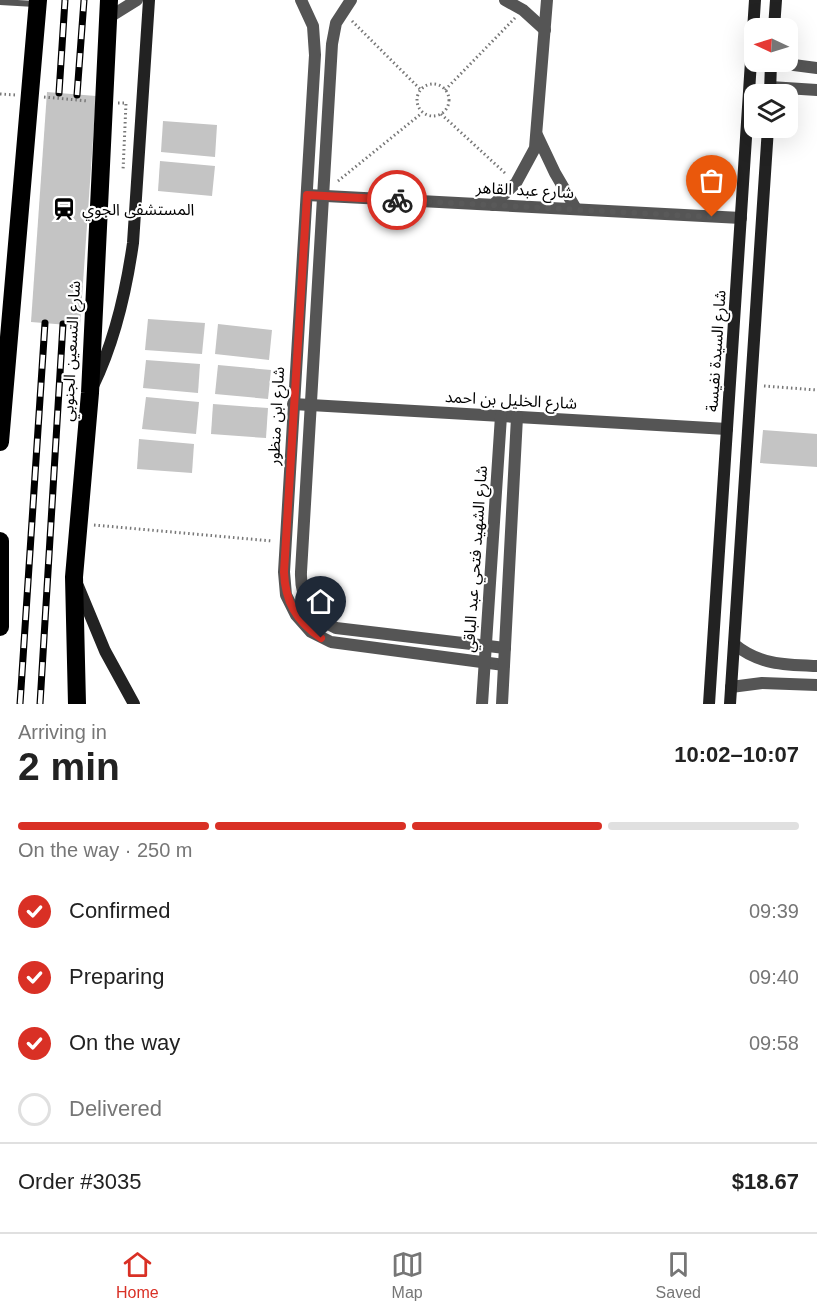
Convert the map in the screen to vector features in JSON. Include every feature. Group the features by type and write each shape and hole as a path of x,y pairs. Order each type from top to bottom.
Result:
{"highway":[{"path":"0,442 7,296 38,2"},
{"name":"شارع التسعين الجنوبي","path":"77,704 74,577 90,393 108,9"},
{"path":"0,541 0,627"}],"street":[{"path":"108,9 137,0"},
{"path":"90,393 112,337 130,264 149,0"},
{"name":"شارع ابن منظور","path":"301,0 313,26 315,40 284,572 286,594 296,615 321,638 342,645 504,665"},
{"name":"شارع ابن منظور","path":"351,0 336,23 332,44 325,194 300,582 311,611 327,624 346,631 505,648"},
{"path":"505,0 523,9 545,30"},
{"path":"493,205 516,183 530,160 537,135 547,0"},
{"name":"شارع السيدة نفيسة","path":"709,704 755,0"},
{"path":"775,18 776,0"},
{"path":"798,66 817,68"},
{"path":"798,90 817,90"},
{"path":"537,135 576,209"},
{"path":"730,704 767,138"},
{"name":"شارع عبد القاهر","path":"307,195 325,194 741,218"},
{"name":"شارع الخليل بن احمد","path":"293,404 728,429"},
{"name":"شارع الشهيد فتحي عبد الباقي","path":"482,704 501,416"},
{"name":"شارع الشهيد فتحي عبد الباقي","path":"502,704 518,417"},
{"path":"74,577 105,651 134,704"},
{"path":"734,644 749,655 766,662 817,666"},
{"path":"731,687 762,683 817,685"}],"lane":[{"path":"0,10 0,2 38,2"}],"path":[{"path":"445,90 523,9"},
{"path":"343,12 420,90"},
{"path":"435,84 445,90 449,103 441,114 429,116 422,112 417,102 420,90 435,84"},
{"path":"0,94 23,95"},
{"path":"34,96 91,101"},
{"path":"114,103 126,104"},
{"path":"325,194 422,112"},
{"path":"441,114 516,183"},
{"path":"750,386 817,390"},
{"path":"78,524 286,543"}],"building":[{"name":"المستشفى الجوي","path":"47,92 96,96 80,326 31,322"},
{"path":"163,121 217,125 215,157 161,152"},
{"path":"160,161 215,166 212,196 158,191"},
{"path":"148,319 205,323 202,354 145,350"},
{"path":"218,324 272,330 269,360 215,354"},
{"path":"146,360 200,364 198,393 143,388"},
{"path":"218,365 271,370 268,399 215,394"},
{"path":"146,397 199,402 196,434 142,429"},
{"path":"213,404 268,408 266,438 211,434"},
{"path":"763,430 817,434 817,467 760,463"},
{"path":"139,439 194,444 192,473 137,469"}],"railway":[{"path":"59,93 65,0"},
{"path":"77,95 84,0"},
{"path":"20,704 45,323"},
{"path":"40,704 63,324"}],"way so far":[{"path":"397,200 712,217"}],"place":[{"name":"المستشفى الجوي","path":"64,209"}],"route":[{"path":"321,638 303,624 290,605 286,594 284,572 307,195 397,200"}]}
